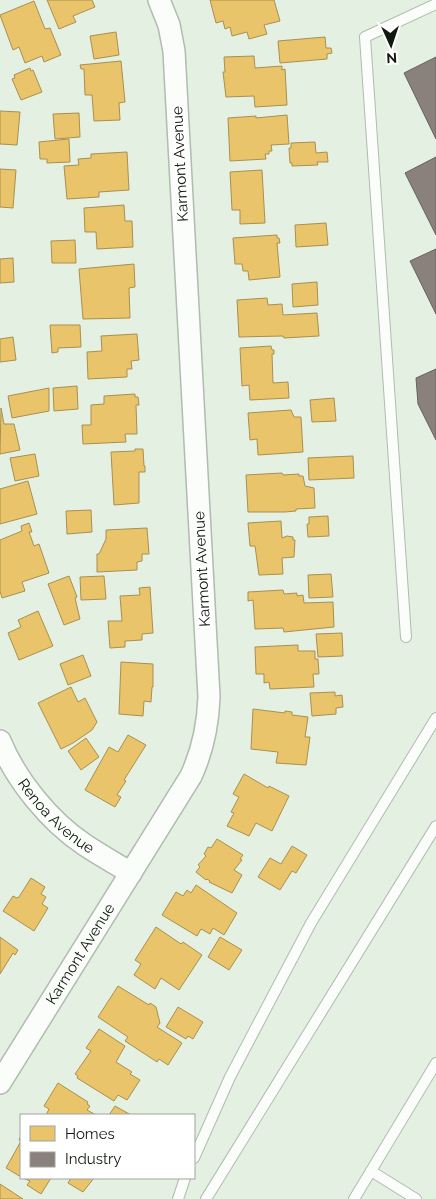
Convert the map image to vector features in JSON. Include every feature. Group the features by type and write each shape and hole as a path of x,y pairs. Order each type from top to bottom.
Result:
{"street":[{"name":"Karmont Avenue","path":"0,1083 191,776 200,757 208,719 207,658 174,51 169,25 159,0"},
{"name":"Renoa Avenue","path":"0,741 19,778 49,813 83,844 131,873"}],"lane":[{"path":"406,637 365,37 436,4"},
{"path":"195,1156 230,1077 312,923 436,718"},
{"path":"206,1199 436,826"},
{"path":"354,1199 436,1063"},
{"path":"371,1171 416,1199"},
{"path":"178,1199 185,1179"}],"building: Homes":[{"path":"47,0 92,0 95,7 73,16 76,22 59,29"},
{"path":"210,0 274,0 280,21 264,25 267,34 249,39 247,32 232,36 230,27 225,29 223,21 216,23"},
{"path":"34,1 45,29 50,28 61,55 44,62 42,56 25,63 19,47 13,50 0,15"},
{"path":"116,32 119,55 94,59 90,36"},
{"path":"325,37 326,48 331,48 332,53 327,54 327,59 280,63 278,41"},
{"path":"254,56 255,68 282,66 282,70 285,69 287,105 255,107 254,96 226,97 223,72 225,72 224,57"},
{"path":"121,61 125,102 119,103 120,120 94,121 92,95 85,95 84,69 81,69 80,65"},
{"path":"30,68 31,71 33,70 42,92 21,100 12,79 15,78 14,75"},
{"path":"0,111 20,112 17,145 0,144"},
{"path":"79,113 80,137 55,139 53,114"},
{"path":"287,115 289,144 271,145 272,151 269,151 269,154 265,154 266,159 230,161 228,118"},
{"path":"69,139 70,162 47,163 47,159 40,159 39,142"},
{"path":"315,142 316,153 327,152 328,162 317,162 318,165 292,166 289,148 291,148 291,143"},
{"path":"127,152 129,190 99,192 99,197 67,199 64,166 79,165 78,159 91,158 91,154"},
{"path":"0,169 16,170 13,208 0,207"},
{"path":"262,170 265,223 240,224 240,210 232,210 230,172"},
{"path":"124,205 125,221 132,221 133,247 97,249 96,232 85,232 84,208"},
{"path":"326,223 328,245 296,247 295,225"},
{"path":"277,235 280,243 277,243 280,277 249,280 248,271 243,271 242,264 235,264 233,238"},
{"path":"75,240 76,263 52,263 51,241"},
{"path":"13,258 14,282 0,283 0,259"},
{"path":"134,264 135,287 129,288 130,318 83,319 79,269"},
{"path":"317,282 318,305 293,307 292,284"},
{"path":"267,298 268,305 282,304 283,315 317,313 319,336 284,338 283,336 239,337 237,300"},
{"path":"50,325 80,325 81,347 58,348 58,352 52,353"},
{"path":"137,334 139,360 131,361 132,369 127,369 127,377 88,379 87,352 102,351 101,336"},
{"path":"13,337 16,360 0,362 0,339"},
{"path":"271,346 272,350 274,350 274,354 272,354 273,383 288,382 289,398 250,400 249,385 242,386 240,348"},
{"path":"77,386 78,409 54,411 53,388"},
{"path":"49,388 49,411 12,418 8,396"},
{"path":"135,394 135,397 138,397 139,405 136,405 137,434 125,434 126,442 83,444 82,425 91,425 91,405 104,404 104,396"},
{"path":"334,398 336,421 312,422 310,400"},
{"path":"1,408 4,424 14,424 20,450 0,454"},
{"path":"291,410 294,417 301,417 303,452 258,455 257,439 250,440 248,413"},
{"path":"135,449 143,449 145,466 145,472 139,472 139,503 114,505 111,452 135,451"},
{"path":"35,454 39,476 15,481 10,458"},
{"path":"353,456 354,478 309,480 308,458"},
{"path":"282,473 283,475 299,474 299,476 303,476 305,486 314,488 315,508 296,509 296,511 285,512 248,512 246,475"},
{"path":"28,481 37,514 0,524 0,489"},
{"path":"91,510 92,532 67,534 66,511"},
{"path":"328,516 329,536 308,537 307,524 309,524 309,517"},
{"path":"281,521 282,538 287,536 293,537 293,540 295,540 294,557 282,558 283,574 259,575 255,546 250,546 248,523"},
{"path":"29,523 32,532 29,532 34,546 39,544 49,573 22,582 25,591 2,598 0,591 0,540 22,531 21,526"},
{"path":"147,528 149,554 142,554 142,561 137,562 137,570 97,572 97,554 99,554 106,539 106,530"},
{"path":"331,574 333,597 309,598 308,575"},
{"path":"69,576 77,597 75,598 80,619 64,625 48,584"},
{"path":"104,576 106,599 81,600 80,577"},
{"path":"150,587 153,633 142,634 142,640 125,641 125,647 110,648 108,621 122,621 120,596 140,595 139,588"},
{"path":"283,590 284,594 297,593 297,596 303,595 304,603 333,602 334,627 284,632 283,628 255,629 253,600 248,601 248,592"},
{"path":"38,611 53,646 19,660 8,633 21,627 18,620"},
{"path":"342,633 343,656 318,657 316,634"},
{"path":"298,645 298,651 315,651 315,659 318,659 319,674 313,674 314,687 270,689 269,682 264,683 264,674 256,674 255,647"},
{"path":"83,655 91,676 68,685 60,664"},
{"path":"121,662 153,664 151,702 144,701 143,716 119,714"},
{"path":"71,687 78,702 85,698 97,722 92,730 61,749 38,703"},
{"path":"335,692 335,696 342,695 343,707 336,708 336,714 312,716 310,693"},
{"path":"253,709 285,713 285,711 292,712 292,715 308,717 305,737 310,737 306,765 276,763 278,752 251,749"},
{"path":"128,735 146,745 124,780 126,781 117,795 121,797 115,807 85,790 109,747 118,752"},
{"path":"86,738 99,757 81,770 68,751"},
{"path":"244,774 268,788 269,786 289,796 272,831 256,823 249,836 227,826 234,813 231,812 239,797 233,794"},
{"path":"217,839 243,855 240,859 242,860 234,870 242,875 232,893 209,882 196,872 200,867 198,865 206,856 204,854 208,847 211,848"},
{"path":"292,846 307,855 296,873 292,871 280,890 258,877 270,858 281,864"},
{"path":"31,878 45,887 41,894 46,897 42,904 48,908 34,931 3,911 13,896 19,897"},
{"path":"196,885 237,913 224,935 213,928 210,934 201,929 197,936 162,915 176,892 183,896 187,890 191,893"},
{"path":"156,927 181,944 183,942 202,955 179,990 161,978 155,989 134,975 141,964 135,960"},
{"path":"0,937 18,950 15,955 13,953 0,974"},
{"path":"220,937 242,950 229,970 208,957"},
{"path":"118,986 149,1005 150,1003 156,1007 160,1023 157,1027 182,1043 168,1065 159,1059 157,1062 125,1041 128,1037 98,1017"},
{"path":"178,1007 203,1022 193,1039 188,1036 186,1039 166,1027"},
{"path":"99,1029 125,1046 116,1062 132,1072 130,1074 140,1080 127,1100 118,1095 114,1101 77,1078 78,1076 75,1074 91,1051 86,1048"},
{"path":"58,1083 88,1102 87,1104 90,1106 87,1110 94,1114 46,1114 49,1109 44,1106"},
{"path":"115,1106 129,1114 110,1114"},
{"path":"20,1143 20,1176 6,1168"},
{"path":"25,1179 50,1179 41,1194 27,1185 30,1181"},
{"path":"70,1179 93,1179 83,1192 68,1183"},
{"path":"0,1184 23,1199 0,1199"}],"building: Industry":[{"path":"436,57 436,139 404,73"},
{"path":"436,157 436,235 405,173"},
{"path":"436,249 436,314 410,261"},
{"path":"436,369 436,440 418,404 416,378"}]}
